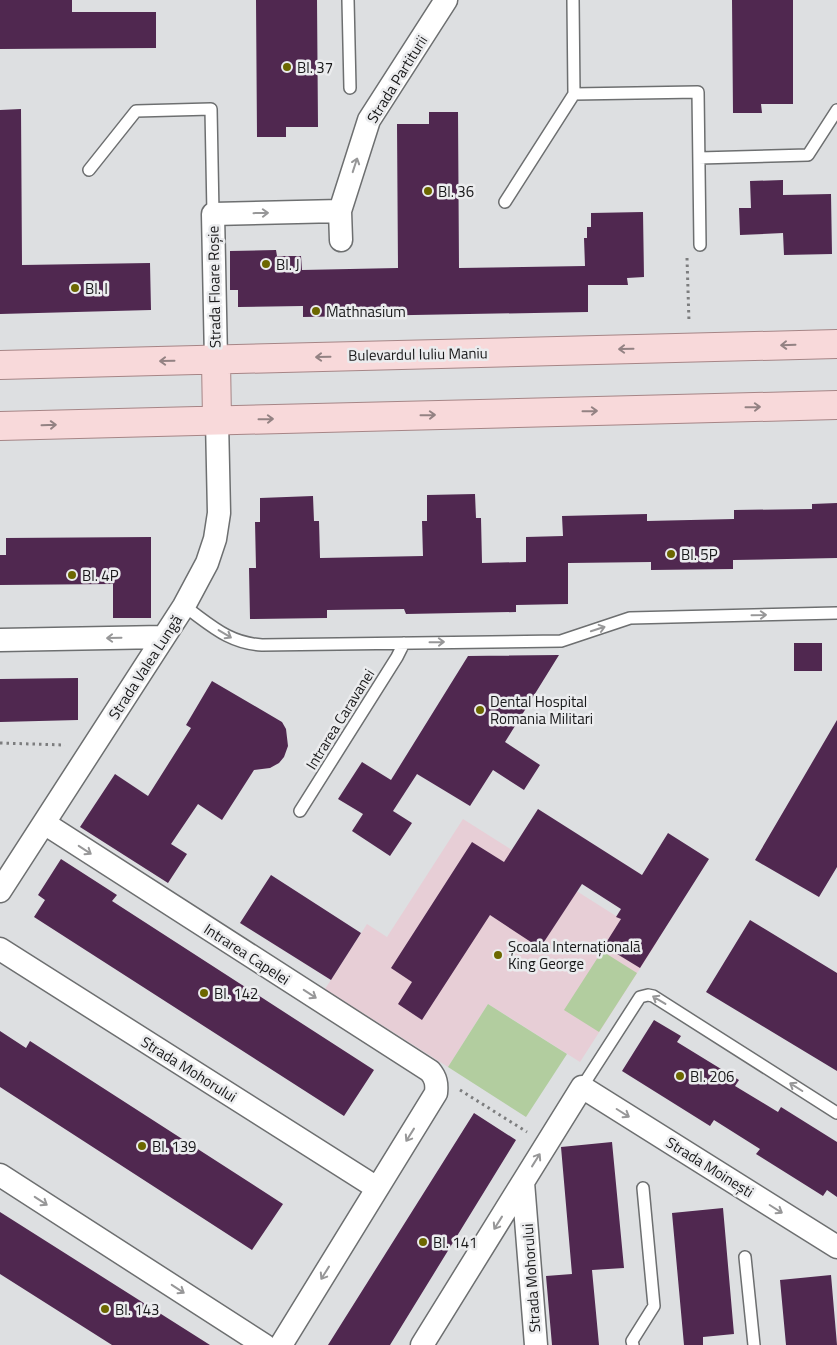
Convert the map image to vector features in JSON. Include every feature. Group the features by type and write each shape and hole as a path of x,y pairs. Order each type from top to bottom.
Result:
{"main road":[{"name":"Bulevardul Iuliu Maniu","path":"0,365 837,344"},
{"path":"216,360 217,420"},
{"path":"0,426 837,405"}],"street":[{"name":"Strada Partiturii","path":"340,240 340,211 369,120 446,0"},
{"path":"213,214 340,211"},
{"name":"Strada Floare Roșie","path":"213,214 216,360"},
{"name":"Strada Valea Lungă","path":"3,882 44,824 184,606 207,563 215,539 219,513 217,420"},
{"path":"0,640 163,638"},
{"name":"Intrarea Capelei","path":"44,824 430,1070"},
{"name":"Strada Mohorului","path":"0,949 378,1188"},
{"path":"282,1345 436,1093 435,1076 430,1070"},
{"name":"Strada Mohorului","path":"429,1343 523,1182 582,1087"},
{"name":"Strada Moinești","path":"582,1087 837,1247"},
{"path":"0,1175 264,1345"},
{"name":"Strada Mohorului","path":"523,1182 536,1345"}],"lane":[{"path":"348,0 350,88"},
{"path":"505,202 574,94 573,0"},
{"path":"574,94 698,92 700,245"},
{"path":"89,170 136,111 210,108 213,214"},
{"path":"699,158 808,155 837,110"},
{"path":"184,606 221,632 235,640 248,644 561,641 630,618 837,613"},
{"name":"Intrarea Caravanei","path":"300,811 404,643"},
{"path":"582,1087 640,998 648,995 653,996 837,1113"},
{"path":"632,1345 632,1341 654,1306 643,1188"},
{"path":"746,1257 754,1345"}],"path":[{"path":"690,348 687,245 700,245"},
{"path":"0,743 93,746"},
{"path":"430,1070 546,1144"}],"shaded area":[{"name":"Școala Internațională King George","path":"463,819 657,942 580,1062 488,1004 448,1067 325,989 367,924 387,937"}],"green space":[{"path":"602,951 637,973 599,1032 564,1010"},
{"path":"488,1004 567,1054 526,1117 448,1067"}],"building":[{"path":"0,0 72,0 72,12 156,12 156,48 0,49"},
{"name":"Bl. 37","path":"256,0 317,0 318,127 286,127 286,137 257,137"},
{"path":"732,0 793,0 793,104 761,104 762,113 733,113"},
{"name":"Bl. I","path":"21,109 22,265 150,263 151,310 0,314 0,110"},
{"name":"Bl. J","path":"429,112 458,112 459,268 585,266 584,238 587,238 587,227 591,227 591,213 643,212 644,277 627,278 628,285 588,285 588,312 303,317 303,306 238,307 238,290 230,290 230,251 276,250 277,256 301,256 302,270 398,268 397,124 429,124"},
{"path":"783,180 783,195 831,194 832,254 784,255 783,233 740,235 739,208 751,208 750,181"},
{"name":"Bl. 5P","path":"475,494 476,518 481,518 482,563 526,562 526,537 563,536 562,516 647,514 647,521 734,519 734,510 812,509 812,504 837,503 837,558 733,560 733,569 651,570 651,562 568,563 568,604 516,605 516,612 406,614 404,609 327,610 327,618 250,619 249,568 256,568 255,522 260,522 260,498 313,496 314,521 319,521 320,558 423,556 422,521 427,521 427,495"},
{"name":"Bl. 4P","path":"151,537 151,618 113,618 113,584 0,585 0,555 6,555 6,538"},
{"path":"794,643 822,643 822,671 794,671"},
{"name":"Dental Hospital Romania Militari","path":"559,655 505,742 540,765 524,790 493,770 470,806 417,774 393,811 412,823 390,856 352,831 363,814 338,799 362,762 391,780 468,656"},
{"path":"78,678 78,720 0,722 0,679"},
{"path":"212,681 282,722 286,729 288,746 284,757 279,763 270,768 254,770 222,820 198,804 171,844 187,854 168,883 80,827 115,774 148,796 191,728 186,725"},
{"path":"837,720 837,867 819,897 755,860"},
{"path":"538,809 642,875 668,833 709,859 640,968 604,946 621,919 616,917 621,909 582,884 540,948 490,915 422,1020 398,1004 412,982 391,968 472,842 504,862"},
{"name":"Bl. 142","path":"61,859 117,895 112,901 374,1070 344,1116 34,917 45,900 38,895"},
{"path":"271,875 361,933 331,980 240,923"},
{"path":"750,920 837,973 837,1071 706,992"},
{"path":"654,1020 681,1036 677,1042 739,1080 735,1086 778,1112 781,1107 837,1142 837,1197 827,1190 823,1196 756,1154 760,1149 714,1120 710,1126 622,1071"},
{"name":"Bl. 139","path":"0,1031 26,1048 30,1041 283,1204 252,1250 0,1087"},
{"name":"Bl. 141","path":"474,1113 516,1140 390,1345 328,1345"},
{"path":"612,1142 624,1268 592,1270 599,1345 552,1345 546,1276 572,1274 561,1147"},
{"path":"723,1208 734,1334 703,1337 703,1345 684,1345 672,1213"},
{"name":"Bl. 143","path":"0,1212 210,1345 112,1345 0,1274"},
{"path":"831,1275 837,1345 786,1345 780,1280"}],"place":[{"name":"Bl. 37","path":"287,67"},
{"name":"Bl. 36","path":"428,191"},
{"name":"Bl. J","path":"266,264"},
{"name":"Bl. I","path":"75,288"},
{"name":"Mathnasium","path":"316,311"},
{"name":"Bl. 5P","path":"671,554"},
{"name":"Bl. 4P","path":"72,575"},
{"name":"Dental Hospital Romania Militari","path":"480,710"},
{"name":"Școala Internațională King George","path":"498,955"},
{"name":"Bl. 142","path":"204,993"},
{"name":"Bl. 206","path":"680,1076"},
{"name":"Bl. 139","path":"142,1146"},
{"name":"Bl. 141","path":"423,1242"},
{"name":"Bl. 143","path":"105,1309"}]}
